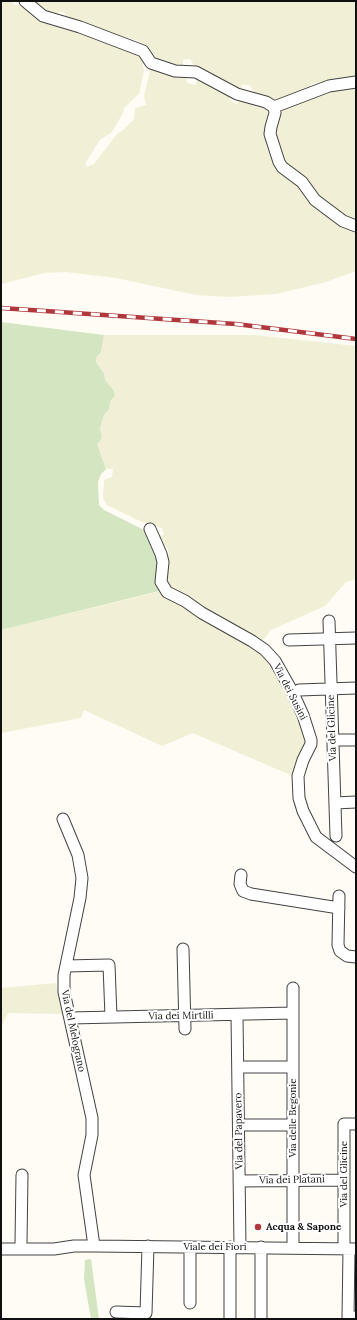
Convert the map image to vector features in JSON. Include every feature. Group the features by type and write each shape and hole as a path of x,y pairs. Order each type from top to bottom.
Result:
{"street":[{"path":"25,1 43,16 80,27 143,52 151,63 175,71 196,72 237,94 266,102 274,107 275,113 270,134 282,167 302,182 315,200 343,221 356,226"},
{"path":"274,107 329,86 356,82"},
{"name":"Via dei Susini","path":"150,529 162,554 163,562 161,582 167,592 252,641 265,650 275,662 303,715 311,740 311,744 303,760 298,776 299,798 303,811 316,836 356,867"},
{"name":"Via del Glicine","path":"329,621 336,836"},
{"path":"289,640 356,638"},
{"path":"299,690 356,688"},
{"path":"333,740 356,740"},
{"path":"335,803 356,802"},
{"name":"Via del Melograno","path":"63,819 78,855 82,878 80,898 64,975 64,992 92,1118 92,1135 84,1175 94,1246"},
{"path":"241,875 240,884 243,890 251,894 339,908"},
{"path":"339,896 338,945 340,951 347,956 356,958"},
{"path":"183,949 185,1029"},
{"path":"66,966 109,965 111,1017"},
{"name":"Via delle Begonie","path":"293,988 293,1248"},
{"name":"Via dei Mirtilli","path":"70,1018 293,1013"},
{"name":"Via del Papavero","path":"230,1319 239,1181 237,1015"},
{"path":"238,1067 293,1067"},
{"path":"238,1125 293,1124"},
{"name":"Via del Glicine","path":"356,1124 344,1124 344,1180 350,1249 348,1317 356,1317"},
{"path":"21,1243 22,1175"},
{"name":"Via dei Platani","path":"239,1181 344,1180"},
{"name":"Viale dei Fiori","path":"1,1243 54,1243 74,1246 350,1249"},
{"name":"Viale dei Fiori","path":"1,1248 54,1249 74,1246"},
{"path":"116,1312 146,1313 148,1246"},
{"path":"190,1247 190,1303"},
{"path":"261,1247 261,1319"}],"green space":[{"path":"1,1 11,1 15,5 23,4 142,57 144,71 139,94 124,108 123,113 112,132 100,140 86,162 86,167 94,164 116,135 134,119 135,108 146,105 144,96 151,67 186,75 187,83 195,85 199,77 229,95 230,100 237,104 239,99 257,104 268,110 265,131 275,168 296,185 313,204 356,229 356,271 326,282 276,294 228,297 196,295 116,278 66,272 44,273 1,284"},
{"path":"28,1 356,1 356,78 337,79 322,85 320,82 311,84 311,89 278,100 255,94 250,85 242,85 240,92 195,67 190,59 183,60 183,67 172,65 155,58 147,47 139,41 65,20 65,13 60,11 56,15 37,9"},
{"path":"356,87 356,222 346,218 320,198 286,163 277,138 278,120 284,107 344,88"},
{"path":"1,322 104,335 101,352 96,358 96,362 104,373 105,380 114,391 115,396 110,401 109,409 104,415 100,429 102,438 97,444 106,469 101,474 98,482 99,505 104,510 148,532 160,563 158,582 159,591 1,630"},
{"path":"104,335 255,335 356,346 356,579 346,582 325,606 271,630 257,648 276,670 299,713 307,741 295,777 193,733 162,746 84,710 81,718 1,733 1,630 169,589 163,581 165,562 169,553 166,545 161,548 158,536 164,535 162,528 142,522 107,505 103,498 104,480 112,477 113,469 106,469 97,444 104,415 109,409 109,385 105,380 104,372 96,362 96,358 101,352"},
{"path":"56,983 62,1014 8,1013 1,1028 1,988"},
{"path":"91,1259 99,1319 91,1319 84,1279 85,1260"}],"railway":[{"path":"1,308 236,324 356,339"}],"place":[{"name":"Acqua & Sapone","path":"258,1227"}]}
